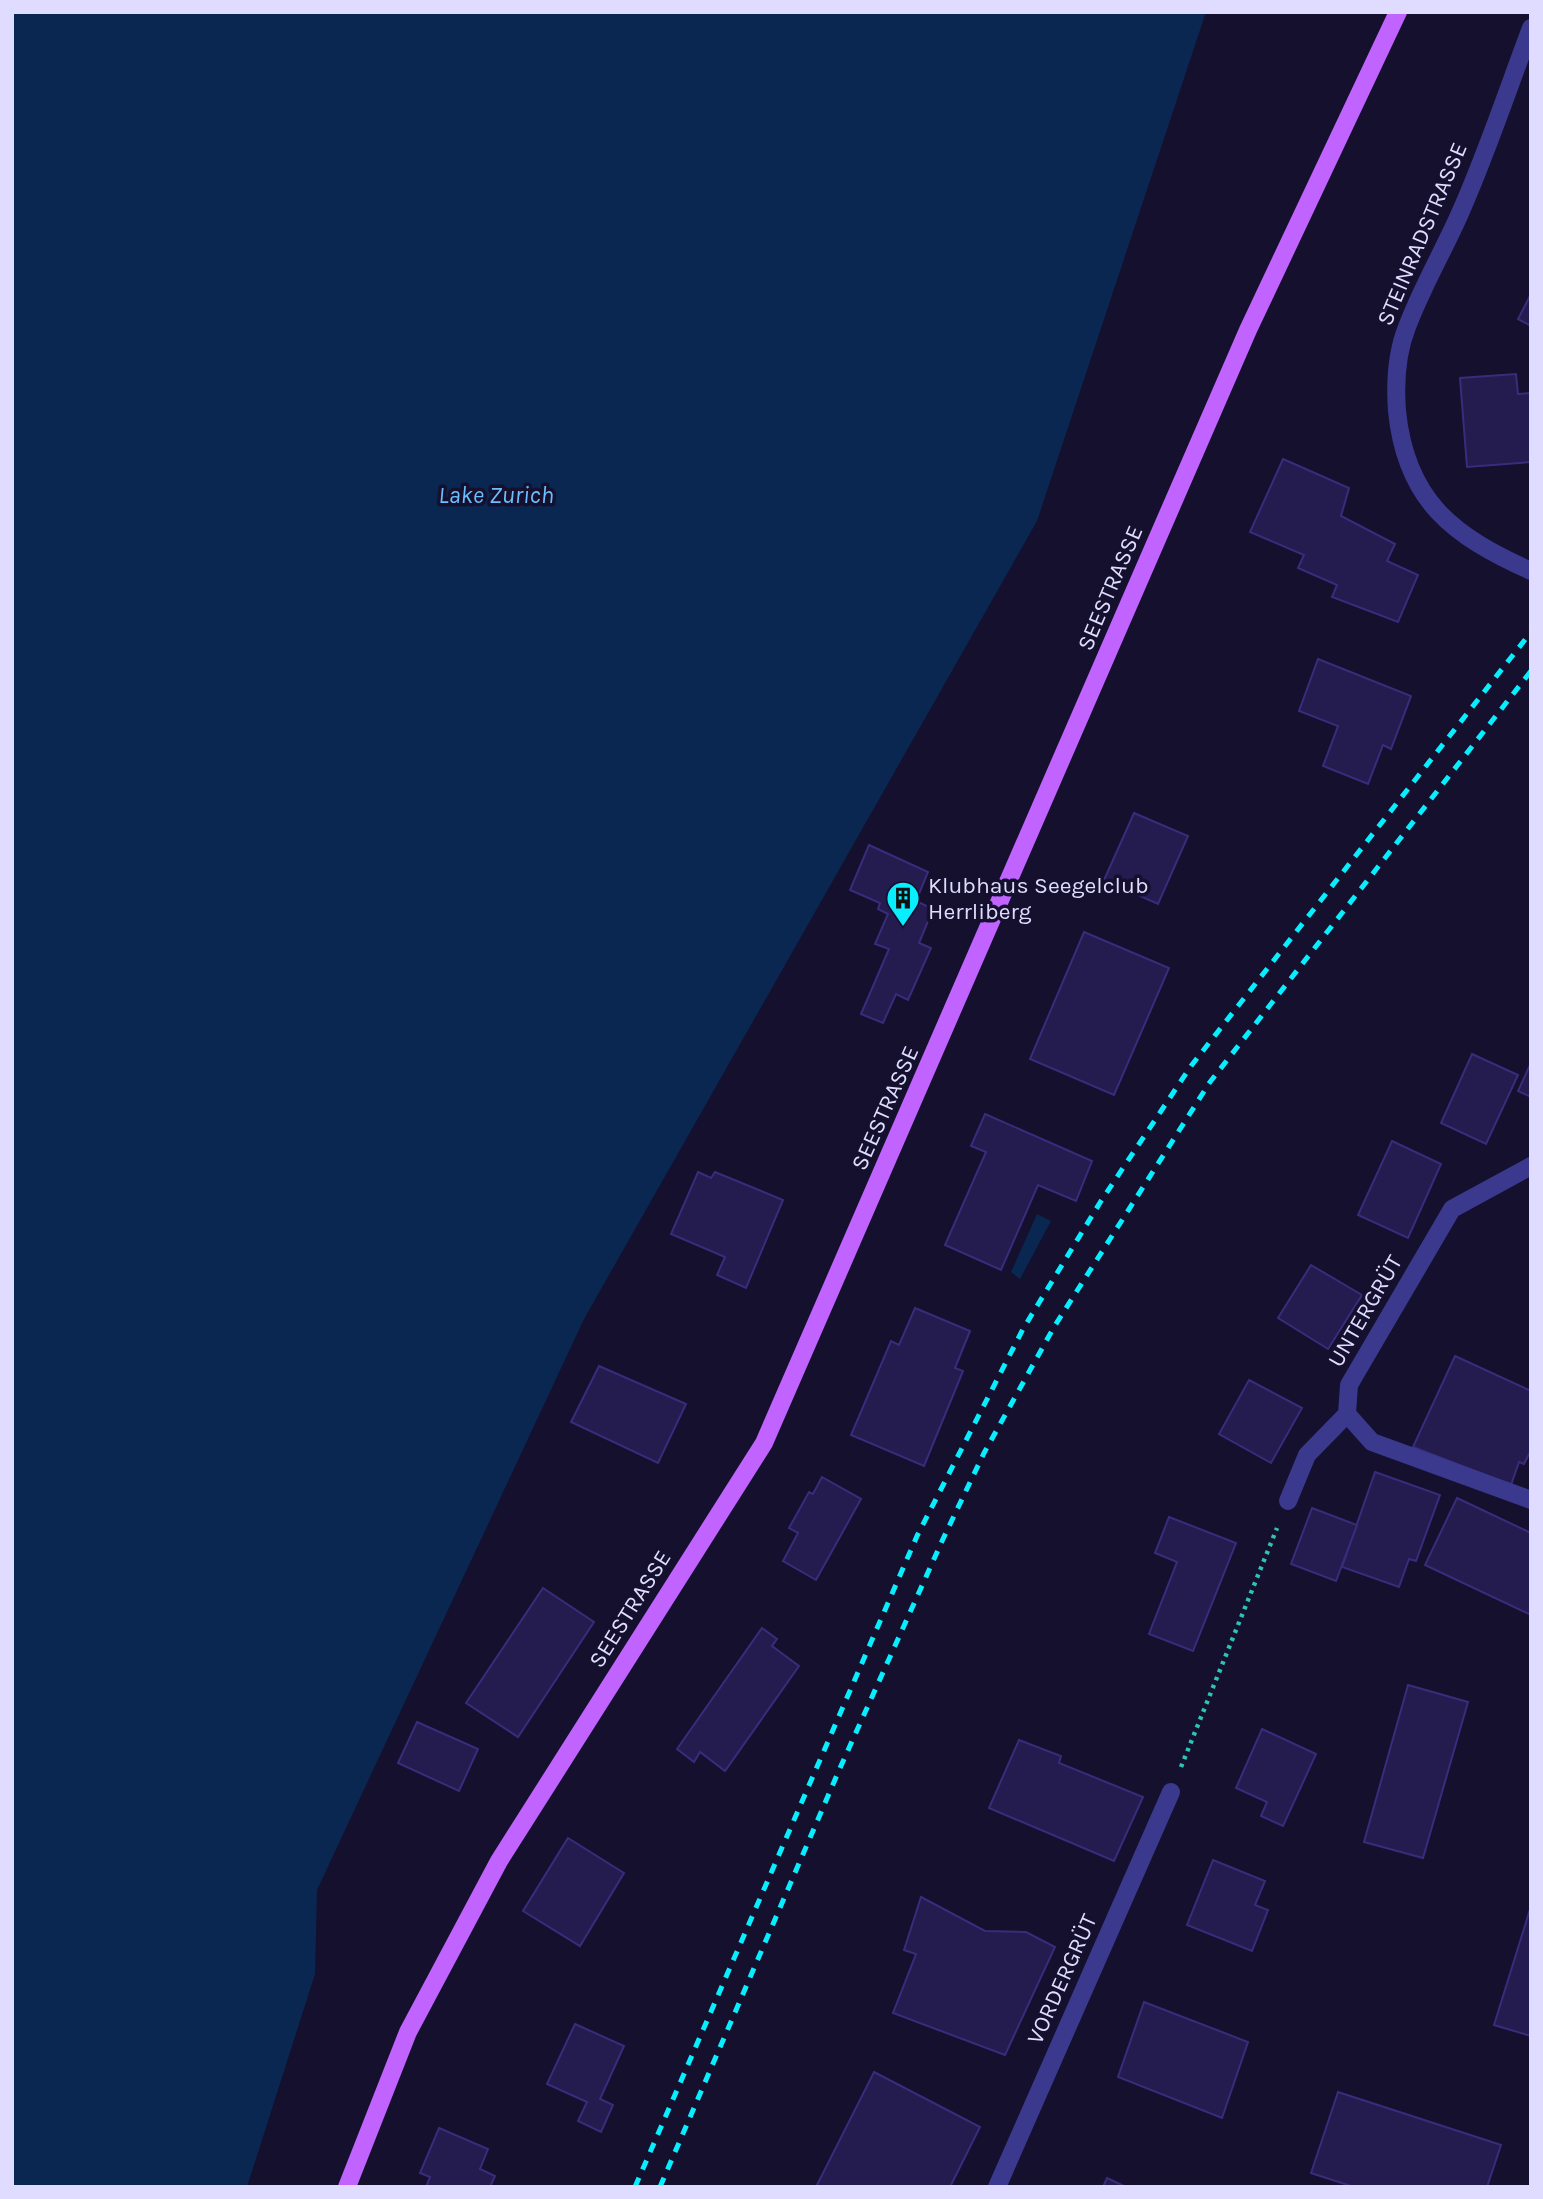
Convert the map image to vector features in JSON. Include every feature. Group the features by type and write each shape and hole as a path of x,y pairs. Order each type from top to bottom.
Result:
{"main road":[{"name":"SEESTRASSE","path":"347,2187 408,2032 499,1861 764,1443 1248,330 1398,12"}],"street":[{"name":"STEINRADSTRASSE","path":"1531,28 1461,210 1406,329 1395,385 1400,439 1415,481 1443,519 1486,551 1531,571"},
{"name":"UNTERGRÜT","path":"1347,1414 1349,1385 1452,1209 1531,1166"},
{"path":"1288,1501 1307,1455 1347,1414 1372,1441 1531,1500"},
{"name":"VORDERGRÜT","path":"997,2187 1171,1791"}],"path":[{"path":"1171,1791 1288,1501"}],"water":[{"name":"Lake Zurich","path":"12,12 1206,12 1037,521 584,1319 317,1890 315,1974 247,2187 12,2187"},
{"path":"1037,1214 1051,1221 1020,1279 1011,1272"}],"building":[{"path":"1531,294 1531,326 1518,319"},
{"path":"1516,374 1518,394 1531,393 1531,462 1467,467 1460,378"},
{"path":"1283,459 1349,488 1341,516 1395,544 1387,561 1418,575 1398,622 1332,597 1337,585 1298,568 1304,555 1250,532"},
{"path":"1318,659 1411,696 1391,749 1383,745 1368,784 1323,766 1338,726 1299,711"},
{"path":"1134,813 1188,836 1158,904 1104,880"},
{"name":"Klubhaus Seegelclub Herrliberg","path":"869,845 928,872 916,901 933,909 919,943 931,948 908,1000 896,994 883,1023 861,1014 889,949 875,944 888,914 878,909 880,903 850,890"},
{"path":"1084,932 1169,968 1114,1095 1030,1059"},
{"path":"1472,1054 1518,1075 1486,1144 1441,1123"},
{"path":"1531,1065 1531,1097 1518,1091"},
{"path":"985,1114 1092,1161 1076,1201 1038,1185 1001,1270 945,1245 986,1152 971,1146"},
{"path":"1392,1141 1441,1164 1408,1238 1358,1215"},
{"path":"698,1172 711,1178 715,1172 783,1200 746,1288 717,1275 725,1257 671,1234"},
{"path":"1311,1265 1362,1295 1328,1349 1278,1318"},
{"path":"915,1308 970,1331 955,1368 963,1371 924,1466 851,1435 891,1341 899,1345"},
{"path":"1455,1356 1531,1391 1531,1450 1524,1464 1519,1462 1511,1485 1413,1447"},
{"path":"599,1366 686,1404 658,1463 571,1422"},
{"path":"1249,1380 1302,1408 1271,1463 1219,1434"},
{"path":"1375,1472 1440,1495 1416,1561 1409,1559 1399,1587 1342,1567"},
{"path":"822,1477 861,1499 816,1580 783,1561 798,1533 789,1528 809,1492 813,1494"},
{"path":"1457,1498 1531,1533 1531,1615 1425,1565"},
{"path":"1312,1508 1357,1525 1336,1581 1291,1564"},
{"path":"1169,1517 1236,1543 1193,1651 1149,1634 1177,1562 1155,1553"},
{"path":"543,1588 594,1622 518,1737 466,1703"},
{"path":"762,1628 777,1639 772,1646 799,1666 725,1771 700,1752 694,1762 677,1749"},
{"path":"1408,1685 1468,1702 1423,1858 1364,1842"},
{"path":"417,1722 478,1749 459,1791 398,1763"},
{"path":"1262,1729 1316,1754 1283,1826 1261,1816 1267,1802 1236,1788"},
{"path":"1019,1740 1061,1756 1059,1763 1143,1797 1114,1861 989,1808"},
{"path":"568,1838 624,1873 580,1946 523,1911"},
{"path":"1213,1860 1265,1881 1255,1905 1268,1910 1252,1951 1187,1925"},
{"path":"921,1897 985,1931 1026,1932 1055,1947 1005,2055 893,2013 916,1954 904,1950"},
{"path":"1531,1906 1531,2036 1494,2025"},
{"path":"1144,2002 1248,2042 1222,2118 1118,2077"},
{"path":"575,2024 624,2046 600,2099 613,2105 601,2132 578,2121 587,2102 547,2084"},
{"path":"874,2072 980,2127 950,2187 816,2187"},
{"path":"1338,2092 1501,2145 1487,2187 1354,2187 1311,2173"},
{"path":"439,2128 488,2149 480,2169 495,2176 490,2187 426,2187 430,2177 420,2173"},
{"path":"1107,2178 1126,2187 1103,2187"}],"railway":[{"path":"635,2187 917,1536 1023,1329 1101,1201 1191,1066 1531,632"},
{"path":"660,2187 840,1768 943,1539 984,1453 1054,1327 1210,1082 1531,671"}],"place":[{"name":"Klubhaus Seegelclub Herrliberg","path":"903,928"}]}
